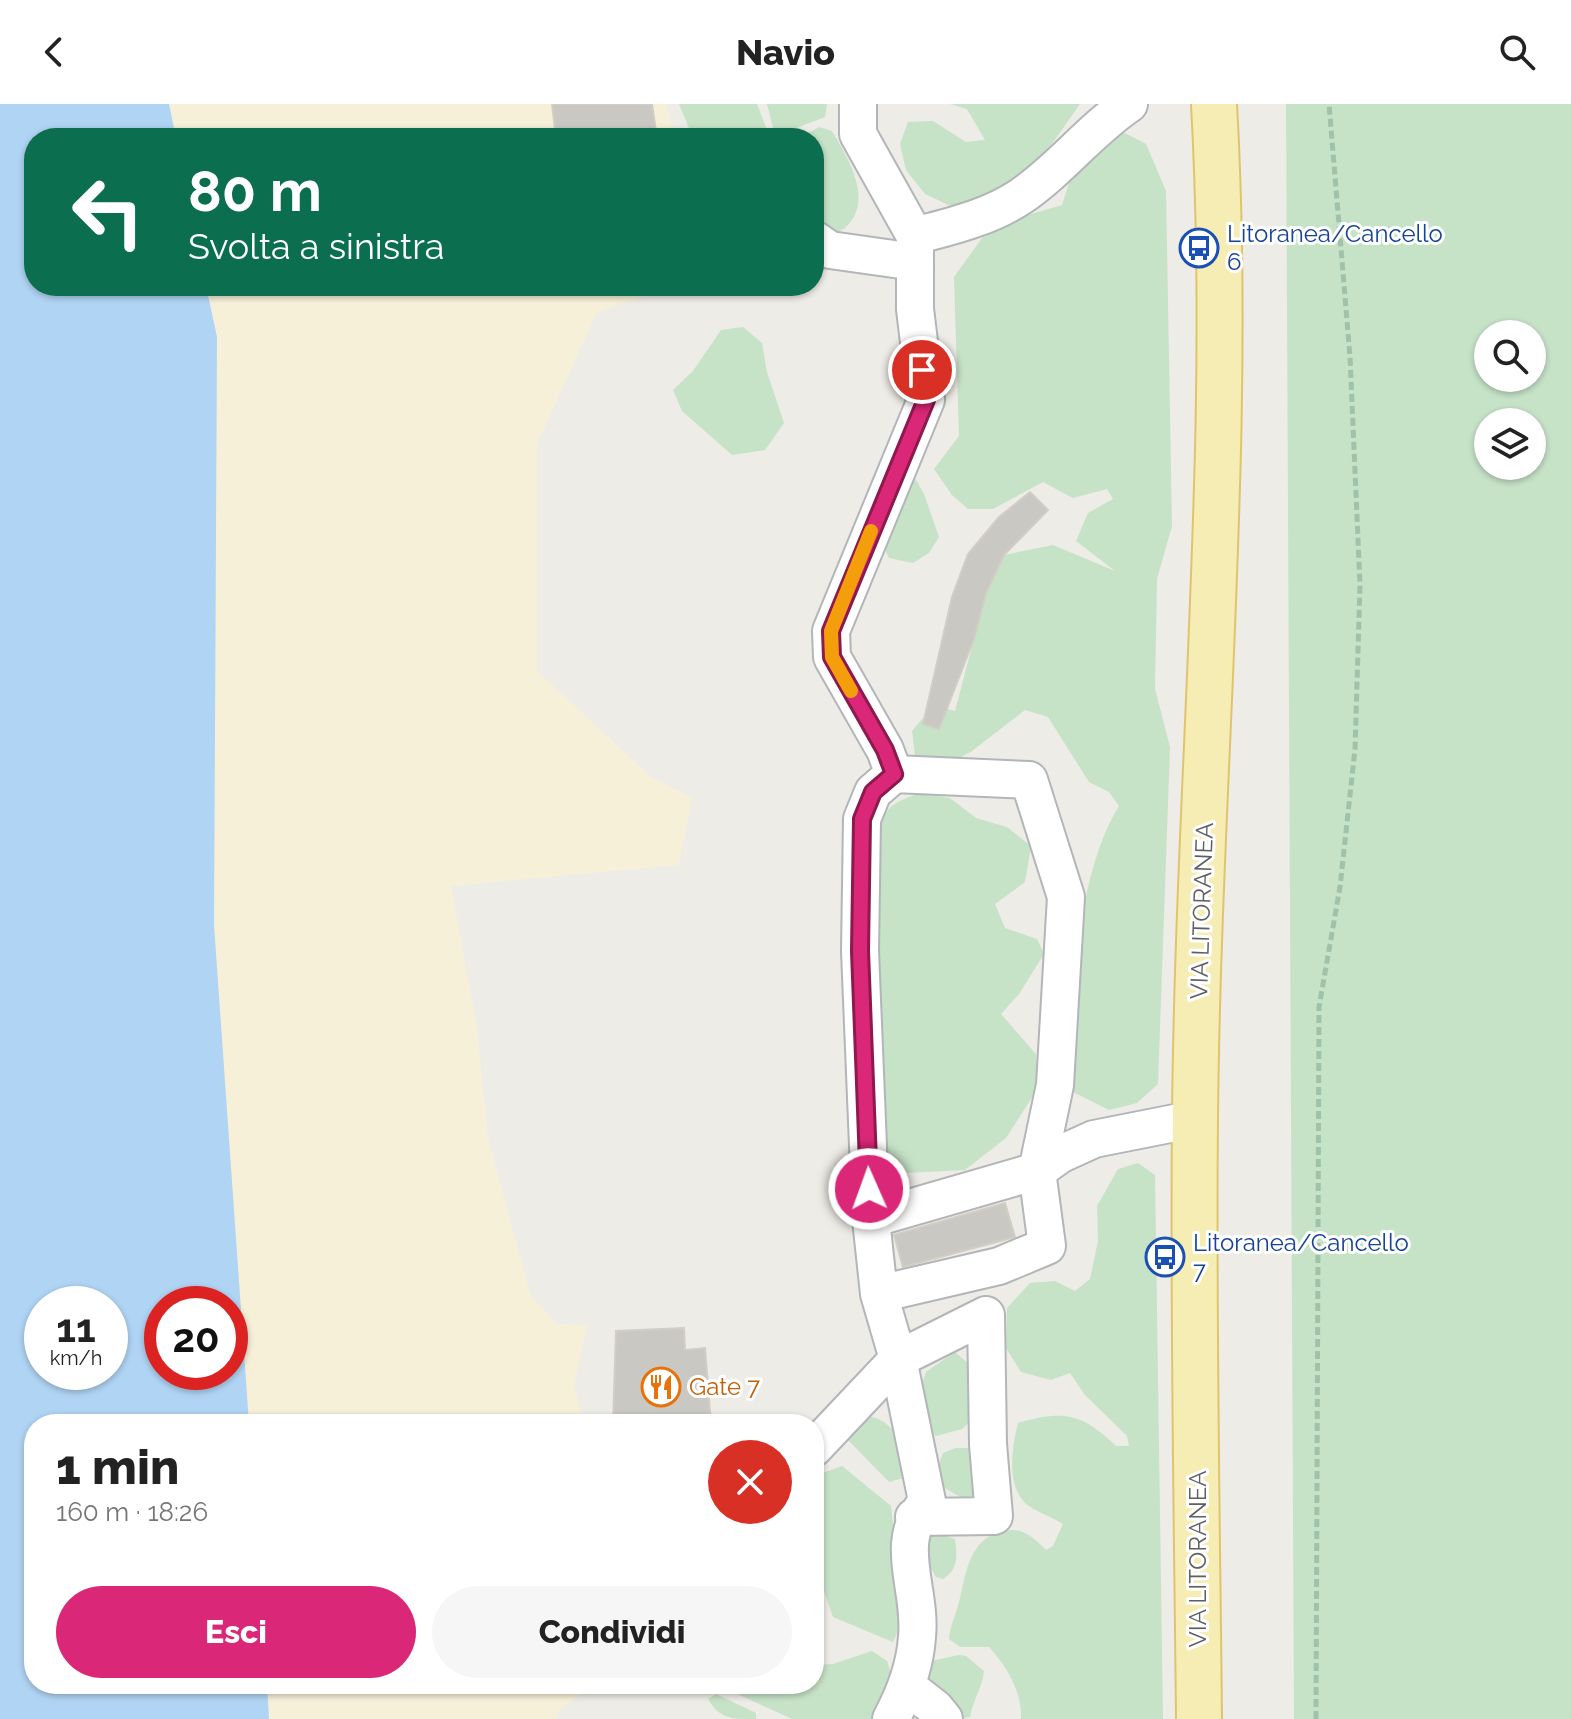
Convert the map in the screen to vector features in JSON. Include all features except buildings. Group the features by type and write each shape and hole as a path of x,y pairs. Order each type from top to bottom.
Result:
{"main road":[{"name":"VIA LITORANEA","path":"1199,1719 1195,1119 1220,394 1219,218 1214,104"}],"lane":[{"path":"858,104 858,134 915,249 915,309 926,400 831,631 832,657 885,750 894,774"},
{"path":"824,246 830,250 915,249 1021,196 1059,166 1107,119 1129,104"},
{"path":"879,1294 999,1266 1047,1246 1037,1171 1055,1085 1066,897 1029,780 894,774 873,792 862,819 860,951 871,1219 879,1294 898,1359 927,1501 914,1517 908,1545 918,1636 908,1687 891,1719"},
{"path":"871,1219 1037,1171 1061,1154 1094,1139 1195,1119"},
{"path":"914,1517 994,1516 988,1444 986,1315 999,1266"},
{"path":"824,1437 898,1359 986,1315"},
{"path":"908,1687 944,1719"}],"path":[{"path":"1316,1719 1319,1007 1340,887 1355,749 1360,585 1350,357 1329,104"}],"green space":[{"path":"679,104 757,104 766,128 689,128"},
{"path":"767,104 827,104 825,117 796,128 773,128"},
{"path":"950,104 1080,104 1008,196 955,208 925,194 906,170 900,144 908,122 933,121 966,142 985,140 967,109"},
{"path":"1286,104 1571,104 1571,1719 1294,1719"},
{"path":"824,129 832,131 851,166 858,192 854,216 838,232 824,236"},
{"path":"1119,130 1146,144 1166,191 1172,526 1157,579 1155,689 1170,747 1158,1084 1137,1103 1109,1110 1073,1092 1072,1023 1084,905 1104,835 1119,806 1109,792 1089,782 1048,717 1025,710 972,751 941,768 915,755 912,731 934,705 955,711 986,593 1004,555 1053,545 1115,571 1076,541 1088,513 1113,499 1107,489 1073,498 1043,482 993,509 968,509 952,495 934,469 959,436 954,277 982,238 1031,214 1062,205 1075,164"},
{"path":"743,327 762,343 767,372 784,423 765,450 732,455 682,411 673,390 693,371 721,330"},
{"path":"915,478 939,537 929,553 913,563 889,558 881,541 907,479"},
{"path":"920,793 950,798 976,818 1007,827 1031,846 1025,882 995,904 1005,928 1037,939 1044,954 1019,994 1001,1014 1036,1054 1038,1088 1006,1138 965,1170 906,1173 889,1160 880,1141 875,834 891,807"},
{"path":"1138,1163 1155,1175 1163,1719 1021,1719 1019,1699 1012,1680 989,1647 960,1647 949,1639 966,1571 979,1545 996,1533 1011,1530 1029,1535 1046,1550 1053,1546 1063,1524 1029,1506 1016,1489 1012,1467 1018,1423 1048,1416 1072,1417 1093,1427 1116,1446 1129,1446 1127,1436 1085,1395 1070,1373 1051,1380 1021,1372 1006,1348 1007,1308 1030,1283 1055,1281 1075,1291 1090,1279 1098,1241 1097,1206 1118,1169"},
{"path":"955,1352 979,1373 977,1415 962,1429 936,1436 924,1429 915,1404 926,1372"},
{"path":"858,1414 884,1422 895,1433 909,1457 903,1478 889,1482 848,1440 847,1429"},
{"path":"956,1448 969,1448 985,1471 983,1495 965,1500 945,1488 937,1469 943,1453"},
{"path":"842,1466 891,1506 904,1618 893,1642 833,1617 824,1591 824,1473"},
{"path":"935,1533 955,1539 954,1566 943,1579 936,1577 929,1565 926,1544"},
{"path":"872,1651 887,1661 894,1683 883,1719 792,1719 737,1694 824,1694 824,1664"},
{"path":"966,1656 984,1671 970,1717 958,1719 922,1675 926,1662"},
{"path":"716,1694 756,1713 756,1719 722,1714 708,1699"}],"sand":[{"path":"169,104 666,104 672,128 174,128"},
{"path":"208,296 646,296 597,312 537,444 537,671 650,776 692,798 679,865 451,886 477,1028 488,1138 530,1294 556,1324 587,1325 574,1385 581,1414 248,1414 248,1286 239,1286 214,925 217,337"},
{"path":"268,1694 581,1694 558,1711 557,1719 269,1719"}],"water":[{"path":"0,104 169,104 174,128 24,128 24,296 208,296 217,337 214,925 239,1286 144,1286 144,1390 247,1390 248,1414 24,1414 24,1694 268,1694 269,1719 0,1719"}],"slow traffic":[{"path":"851,691 832,657 831,631 871,531"}],"place":[{"name":"Litoranea/Cancello 6","path":"1199,248"},
{"name":"Litoranea/Cancello 7","path":"1165,1257"},
{"name":"Gate 7","path":"661,1387"}],"route":[{"path":"869,1189 860,951 862,819 873,792 894,774 885,750 832,657 831,631 926,400 922,370"}]}
